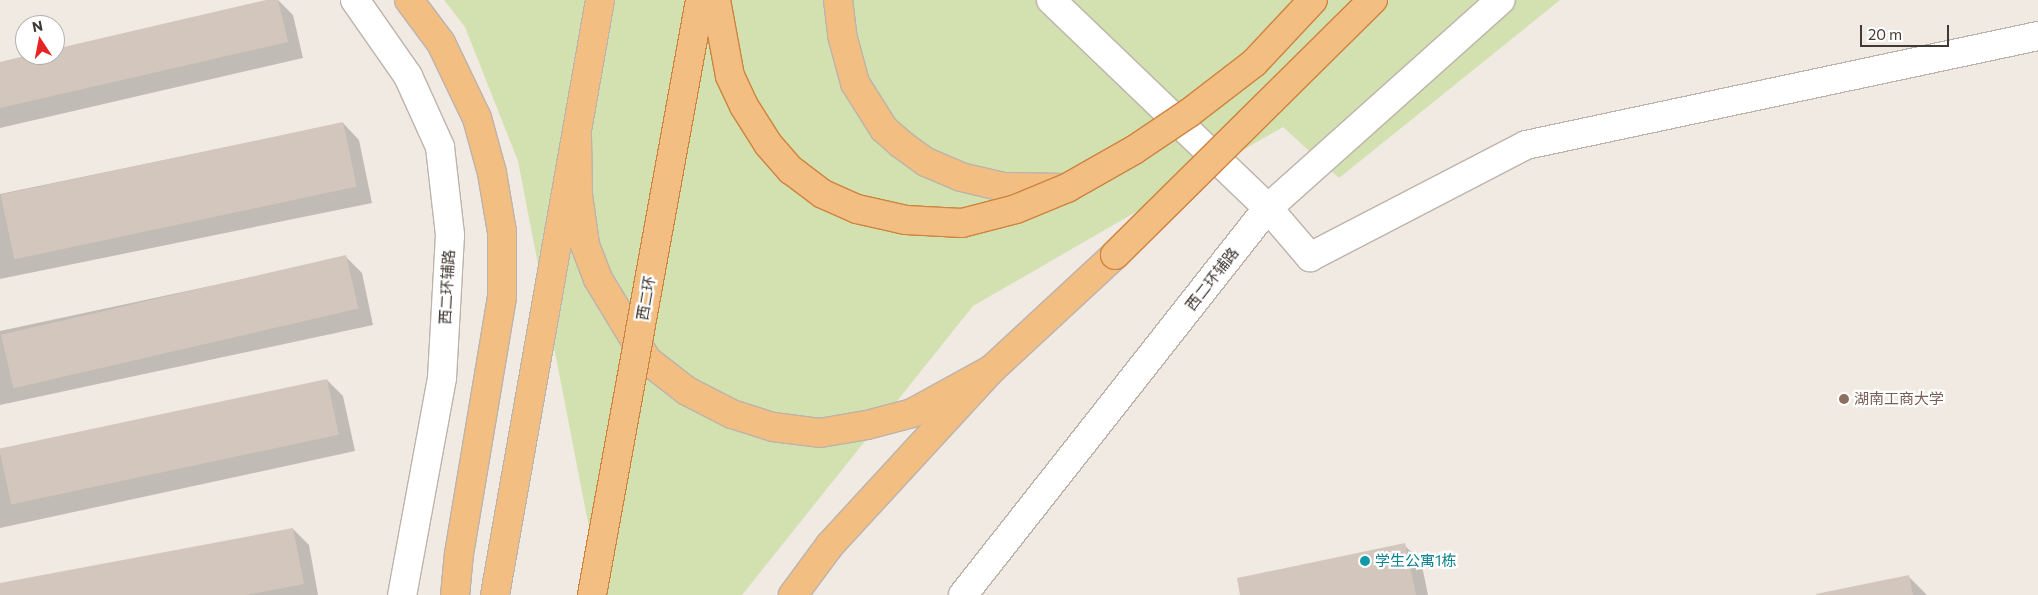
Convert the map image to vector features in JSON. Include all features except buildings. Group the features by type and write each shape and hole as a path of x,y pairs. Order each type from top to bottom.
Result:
{"highway":[{"path":"408,0 441,43 477,118 492,172 502,232 502,297 459,553 455,595"},
{"path":"496,595 600,0"},
{"name":"西二环","path":"592,595 700,0"},
{"path":"716,0 730,76 744,106 768,144 791,170 824,194 857,210 906,220 962,223 1016,209 1067,188 1134,150 1189,113 1254,63 1313,0"},
{"path":"838,0 842,35 855,83 884,129 901,144 926,162 961,177 1003,187 1067,188"},
{"path":"793,595 830,545 905,466 992,369 1115,255 1373,0"},
{"path":"577,137 578,195 585,245 598,279 647,360 687,392 732,414 773,427 820,432 867,425 912,413 992,369"}],"street":[{"path":"1051,0 1268,208 1310,257 1526,145 2038,36"},
{"name":"西二环辅路","path":"963,595 1268,208 1501,0"},
{"name":"西二环辅路","path":"362,2 408,76 440,147 450,235 442,378 402,595"}],"green space":[{"path":"444,0 1560,0 1339,178 1283,127 973,306 742,595 602,595 518,161 465,27"}],"place":[{"name":"湖南工商大学","path":"1844,399"},
{"name":"学生公寓1栋","path":"1365,561"}]}
